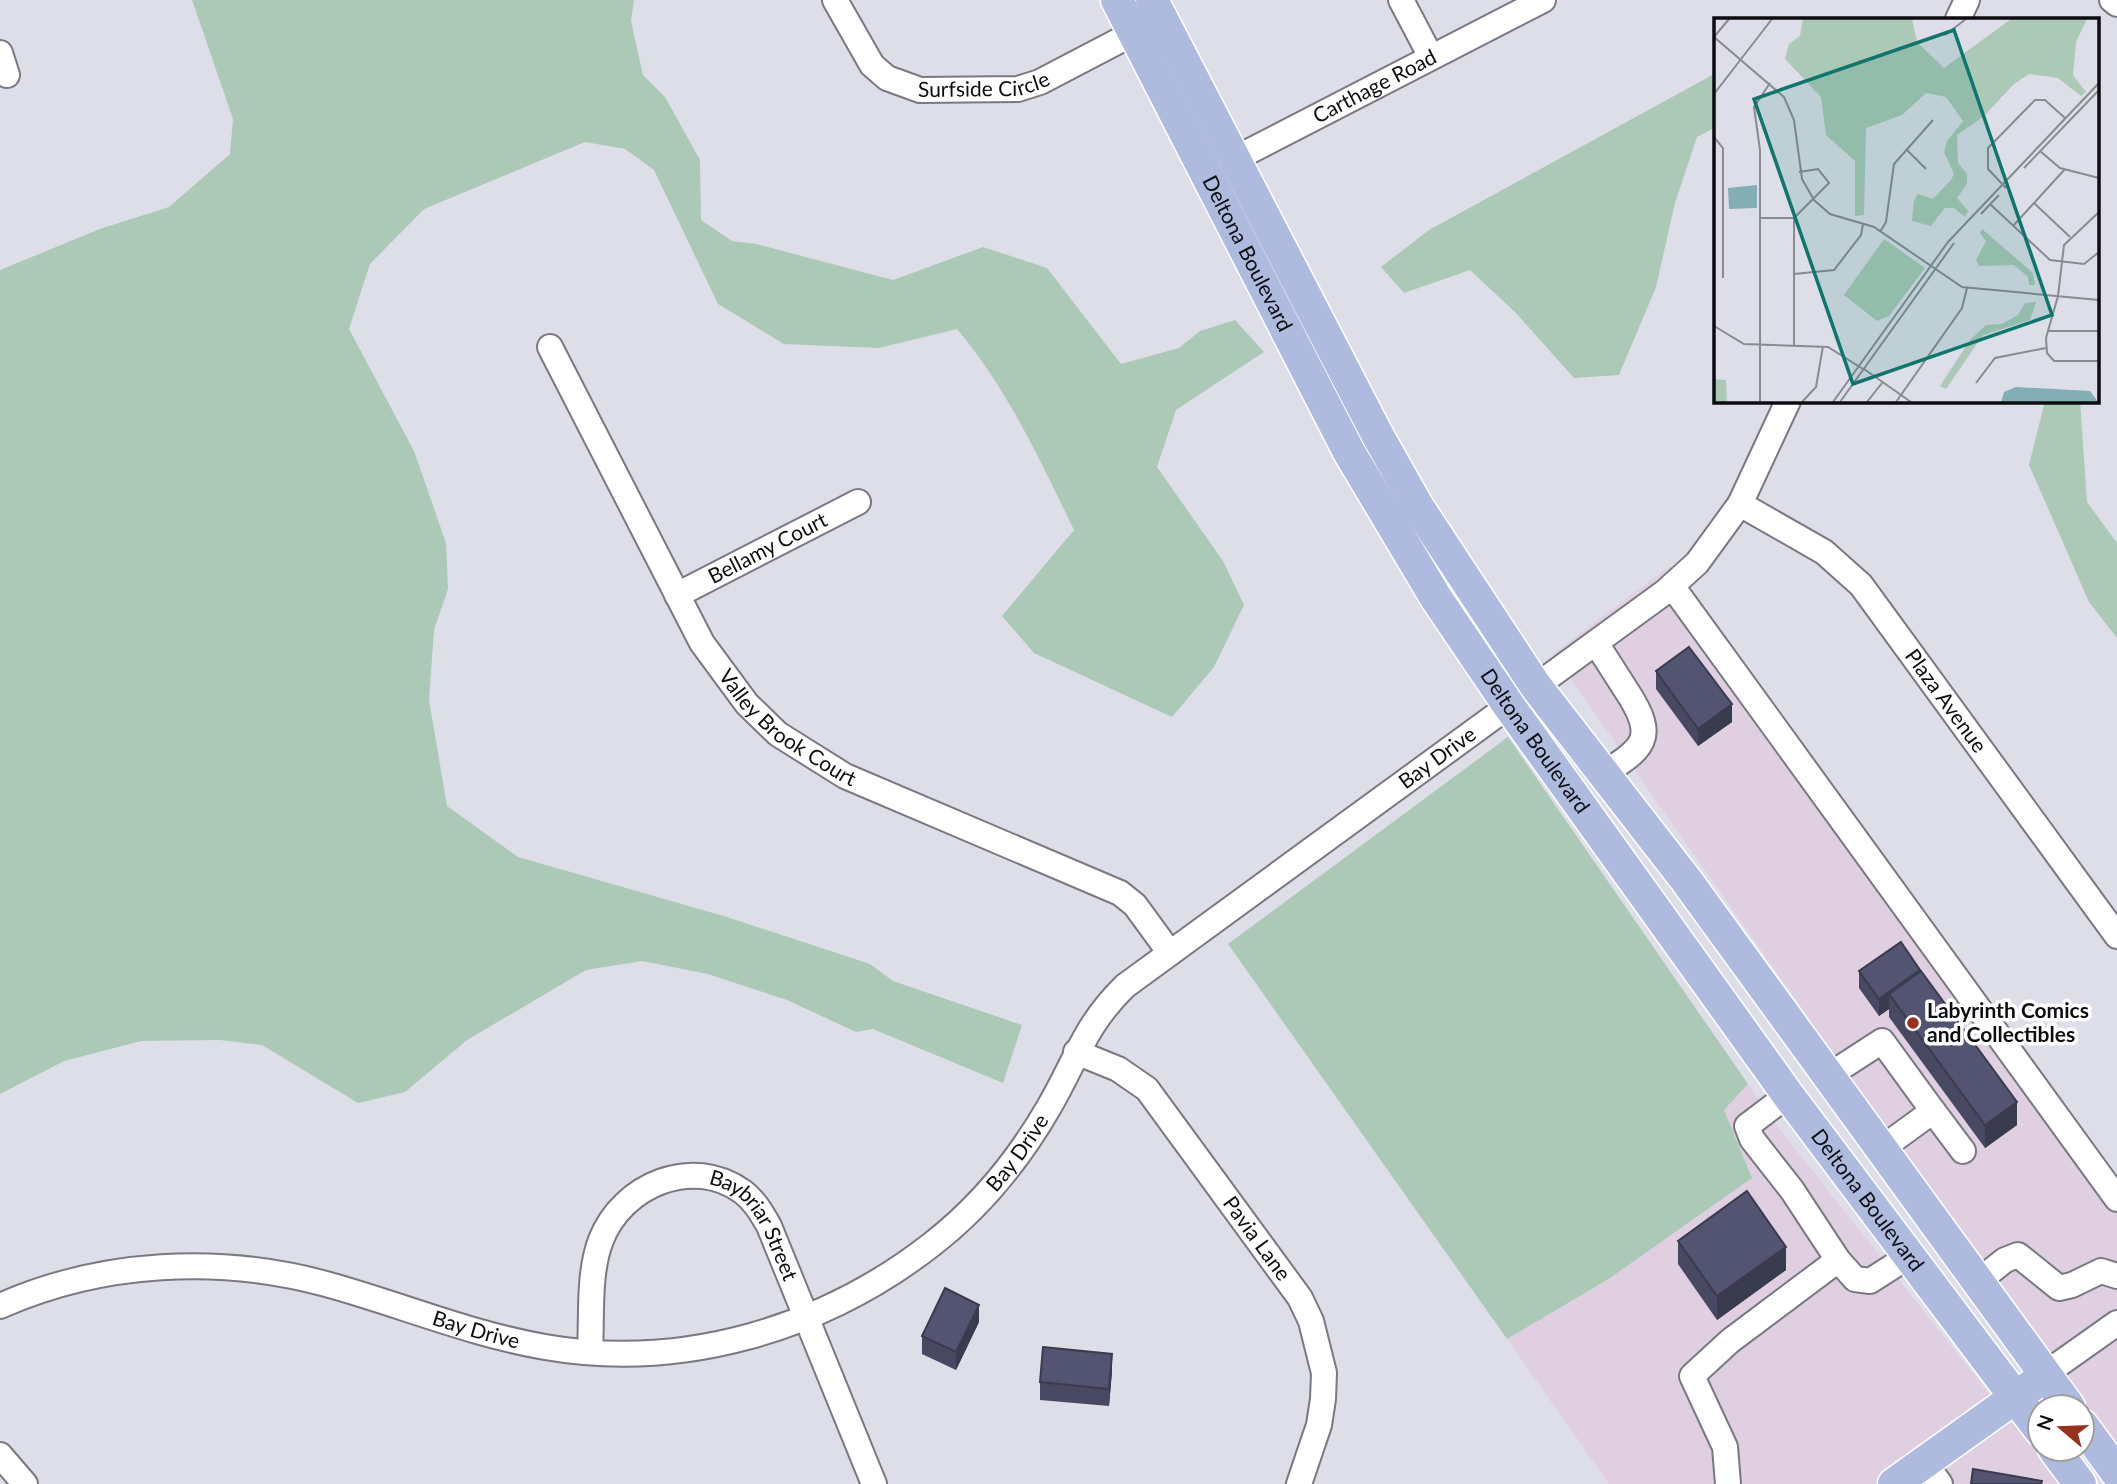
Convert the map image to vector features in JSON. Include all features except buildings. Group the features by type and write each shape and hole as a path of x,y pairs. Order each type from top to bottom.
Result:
{"main road":[{"name":"Deltona Boulevard","path":"1117,0 1349,452 1390,525 1509,706 1786,1092 2026,1411"},
{"name":"Deltona Boulevard","path":"1157,9 1237,158 1378,436 1418,507 1535,685 1686,880 1976,1283 2059,1393"},
{"path":"1786,1092 1824,1069"},
{"path":"1894,1484 1933,1473 2045,1374"},
{"path":"2096,1444 2117,1473"},
{"path":"2064,1463 2080,1484"}],"street":[{"name":"Surfside Circle","path":"835,0 872,65 887,78 920,90 1018,89 1040,82 1135,34 1157,9"},
{"path":"1401,0 1431,57"},
{"name":"Carthage Road","path":"1206,174 1544,0"},
{"path":"1958,18 1967,0"},
{"path":"2112,0 2117,4"},
{"name":"Valley Brook Court","path":"550,347 702,643 739,694 778,734 810,757 845,776 1120,893 1135,905 1170,953"},
{"name":"Bay Drive","path":"0,1306 55,1286 97,1276 154,1268 232,1268 325,1284 502,1338 590,1352 640,1353 689,1349 737,1340 807,1318 851,1297 897,1270 968,1212 1026,1144 1104,1007 1125,986 1672,586 1720,535 1740,504 1788,402"},
{"name":"Bellamy Court","path":"677,595 858,502"},
{"name":"Plaza Avenue","path":"1740,504 1824,552 1861,584 2117,936"},
{"path":"1672,586 2117,1199"},
{"path":"1596,643 1643,717 1642,740 1635,750 1603,774"},
{"path":"1824,1069 1882,1041 1963,1152"},
{"name":"Pavia Lane","path":"1076,1052 1118,1069 1147,1089 1306,1310 1320,1347 1323,1399 1319,1425 1299,1484"},
{"path":"1786,1092 1747,1126 1752,1139 1792,1190 1838,1260 1855,1279 1870,1281 1909,1256"},
{"path":"1881,1149 1933,1111"},
{"name":"Baybriar Street","path":"590,1352 595,1259 609,1222 623,1204 639,1192 672,1177 691,1175 726,1182 757,1206 769,1226 874,1484"},
{"path":"1976,1283 2005,1260 2018,1255 2059,1288 2073,1285 2101,1270 2117,1276"},
{"path":"1728,1484 1725,1447 1692,1376 1730,1341 1838,1260"},
{"path":"2045,1374 2117,1322"},
{"path":"0,1454 25,1484"}],"shaded area":[{"path":"1670,566 1762,687 2117,1178 2117,1457 2096,1427 2096,1393 2072,1393 1553,654"},
{"path":"1748,1084 1776,1125 1995,1401 1877,1484 1609,1484 1507,1339 1610,1278 1752,1178 1724,1110"},
{"path":"2008,1417 2026,1439 2026,1463 2046,1463 2064,1484 1912,1484"}],"green space":[{"path":"192,0 634,0 631,21 643,75 665,97 700,160 701,220 732,241 756,244 893,280 983,247 1047,268 1121,364 1179,348 1200,331 1235,320 1264,352 1176,410 1157,467 1223,561 1244,605 1214,667 1172,717 1034,653 1002,616 1074,530 1007,400 992,375 957,329 879,348 784,344 718,304 654,170 625,149 585,142 424,209 370,264 349,329 414,451 446,543 448,589 434,630 429,700 447,806 518,857 727,917 870,964 893,981 1022,1025 1003,1083 873,1029 856,1032 787,1000 708,974 642,961 586,970 467,1040 405,1092 358,1103 262,1045 220,1040 141,1041 64,1061 0,1094 0,270 100,229 169,207 230,154 233,119"},
{"path":"1714,74 1714,128 1697,137 1675,203 1656,287 1619,375 1574,378 1516,313 1470,270 1404,293 1381,267 1429,230"},
{"path":"2045,402 2080,402 2087,502 2117,543 2117,638 2089,602 2029,465"},
{"path":"1508,737 1748,1084 1724,1110 1752,1178 1610,1278 1507,1339 1228,944"}],"place":[{"name":"Labyrinth Comics and Collectibles","path":"1913,1023"}]}
